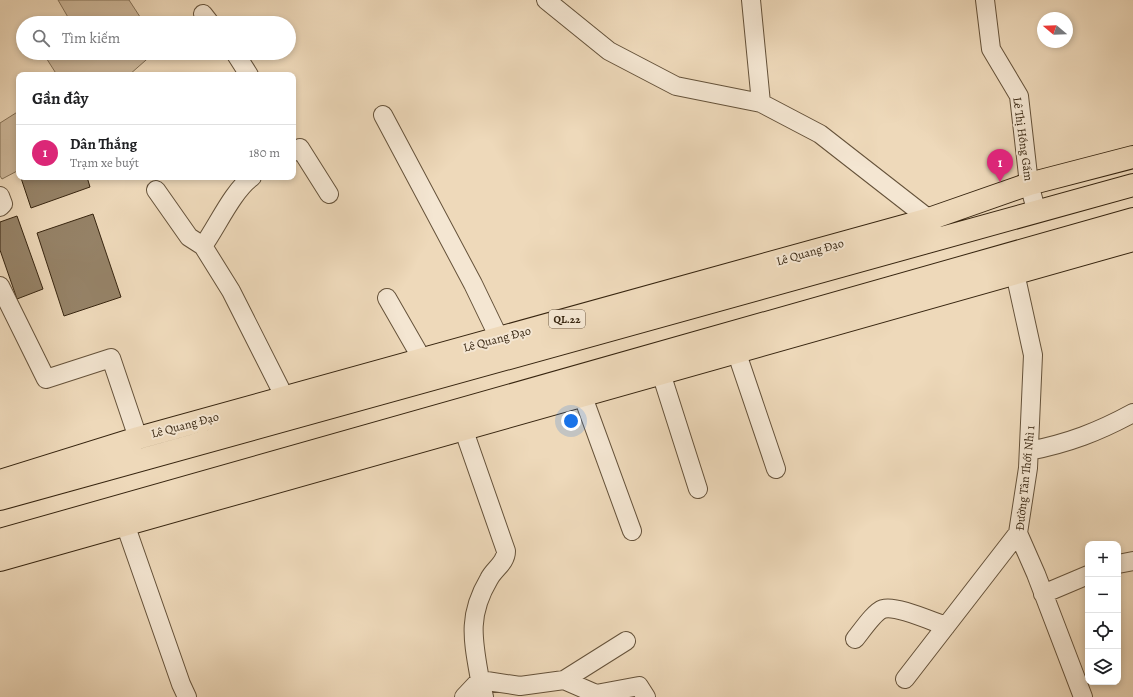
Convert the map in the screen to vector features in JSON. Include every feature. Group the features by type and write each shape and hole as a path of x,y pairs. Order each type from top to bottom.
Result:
{"highway":[{"name":"Lê Quang Đạo","path":"0,481 138,438 929,218 1029,184 1133,157"},
{"name":"Lê Quang Đạo","path":"0,499 1133,186"},
{"path":"0,540 579,386 1012,263 1133,218"},
{"path":"1012,263 1133,240"},
{"path":"0,560 464,428 579,386 661,373 733,342"}],"street":[{"path":"546,0 609,51 676,86 761,103 820,134 929,218 936,241"},
{"path":"751,0 761,103"},
{"name":"Lê Thị Hồng Gấm","path":"985,0 991,49 1019,96 1029,184 1037,213"},
{"path":"239,60 246,72"},
{"path":"383,115 473,284 499,338"},
{"path":"296,148 329,194"},
{"path":"204,246 229,205 248,180"},
{"path":"156,190 189,237 204,246 231,291 285,398"},
{"path":"0,196 3,204 0,207"},
{"name":"Đường Tân Thới Nhì 1","path":"1012,263 1033,355 1028,468 1018,533 1083,697"},
{"path":"0,286 46,379 111,358 138,438"},
{"path":"387,298 422,359"},
{"path":"733,342 776,470"},
{"path":"661,373 698,489"},
{"path":"579,386 632,531"},
{"path":"1029,451 1058,446 1101,430 1133,413"},
{"path":"464,428 506,551 504,560 490,577 474,611 473,640 482,688"},
{"path":"125,524 180,684 187,697"},
{"path":"905,679 1018,533"},
{"path":"1121,563 1133,561"},
{"path":"1043,594 1085,576"},
{"path":"855,639 876,614 884,609 894,609 946,626"},
{"path":"464,697 482,688 520,686 564,680 626,641"},
{"path":"564,680 596,694 639,686 646,697"}],"shaded area":[{"path":"58,0 129,0 139,16 67,16"},
{"path":"47,60 146,60 132,72 55,72"},
{"path":"16,113 16,172 2,179 0,176 0,123"}],"building":[{"path":"22,180 88,180 90,187 31,208"},
{"path":"93,214 121,297 64,316 37,233"},
{"path":"17,216 43,289 17,299 0,250 0,222"}],"place":[{"name":"Dân Thắng","path":"1000,182"}]}
